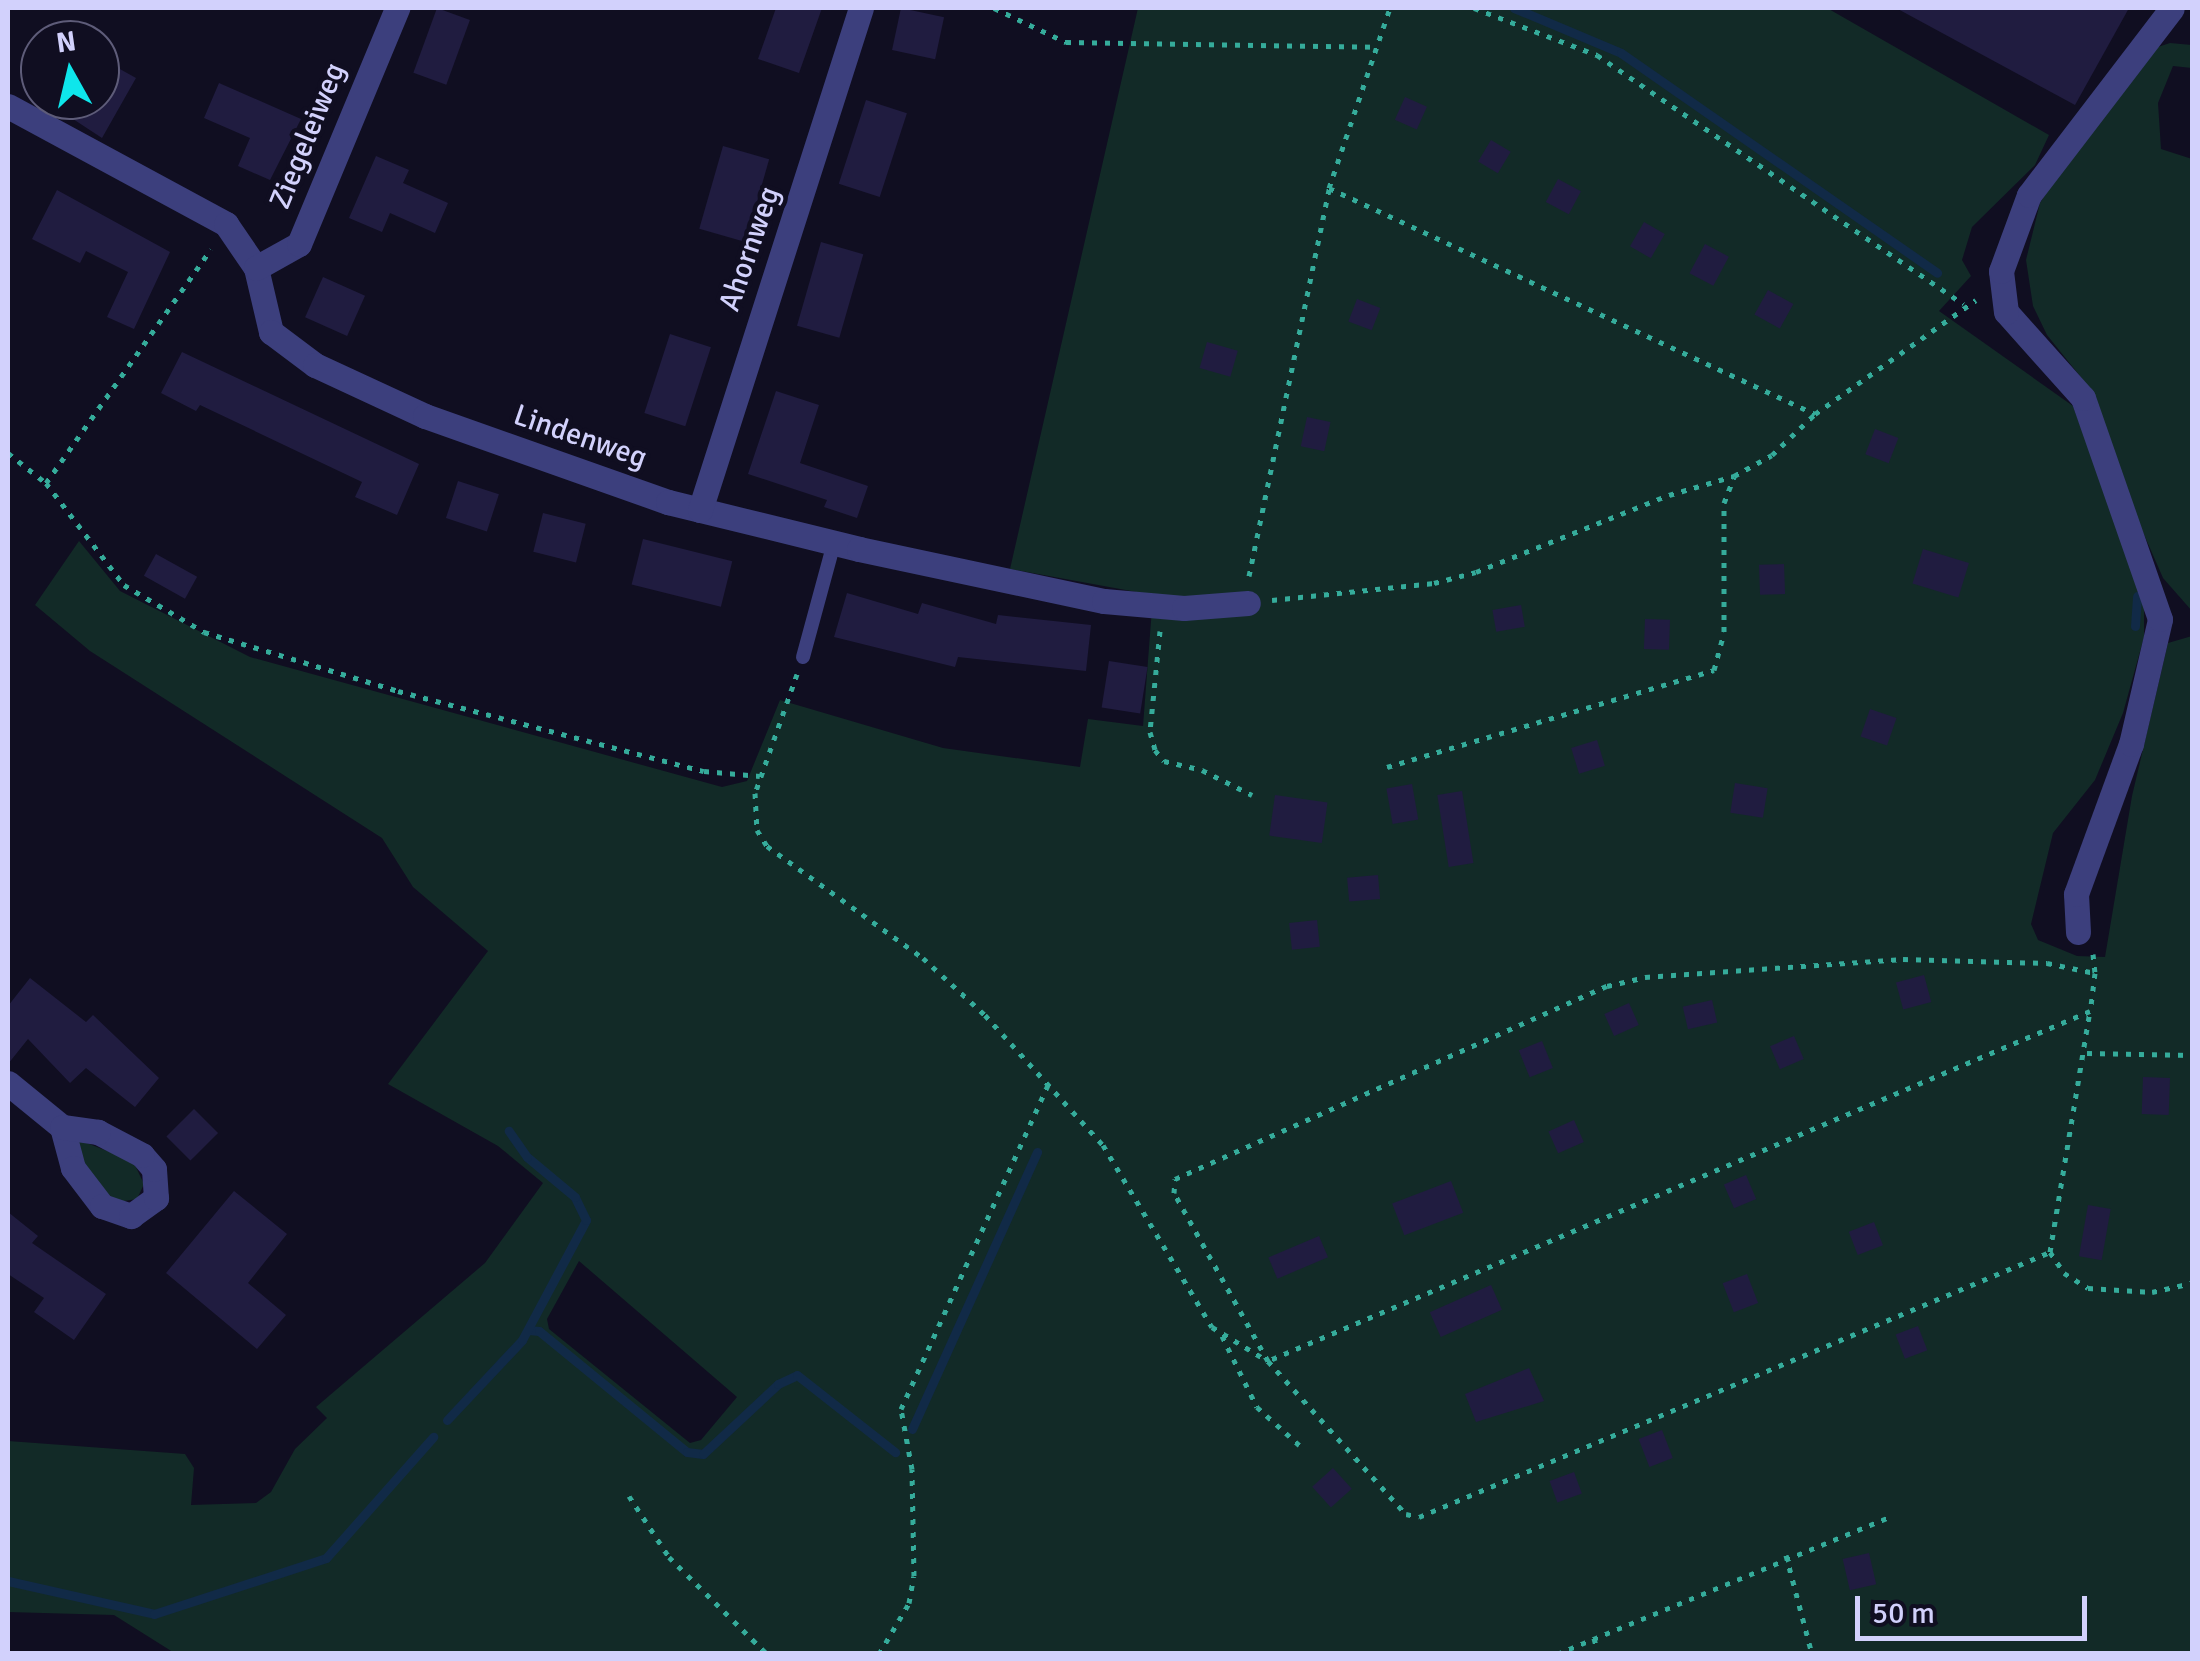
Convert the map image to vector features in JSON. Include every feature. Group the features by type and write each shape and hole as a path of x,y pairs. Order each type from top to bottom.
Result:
{"street":[{"name":"Ziegeleiweg","path":"256,268 298,244 397,8"},
{"name":"Ahornweg","path":"700,510 860,8"},
{"path":"2078,932 2076,894 2130,744 2160,619 2082,398 2006,312 2000,292 2009,242 2029,195 2172,8"},
{"name":"Lindenweg","path":"8,106 226,224 256,268 272,332 315,365 510,448 700,510 834,543 1160,608 1248,603"},
{"path":"8,1083 62,1128"}],"lane":[{"path":"803,657 834,543"}],"path":[{"path":"994,8 1066,42 1376,47"},
{"path":"1390,8 1328,188 1256,535 1248,603 1434,583 1544,550 1669,494 1734,476 1772,455 1815,414 1964,304 2000,292"},
{"path":"1474,8 1598,55 1964,304"},
{"path":"1328,188 1815,414"},
{"path":"46,483 184,294 226,224"},
{"path":"8,452 46,483 124,584 252,651 704,771 760,776"},
{"path":"1387,767 1714,670 1724,632 1724,504 1734,476"},
{"path":"1160,608 1150,732 1155,750 1164,761 1202,770 1252,796"},
{"path":"803,657 760,776 753,812 767,846 923,958 1102,1145 1222,1336 1257,1407 1299,1445"},
{"path":"2050,1252 1419,1517 1406,1514 1268,1361 1174,1193 1175,1179 1607,986 1645,977 1902,959 2047,963 2095,973 2087,1054 2050,1252 2064,1274 2088,1288 2152,1292 2192,1283"},
{"path":"1268,1361 2090,1011"},
{"path":"2087,1054 2192,1055"},
{"path":"879,1654 909,1603 914,1576 912,1469 902,1409 1048,1085"},
{"path":"1222,1336 1268,1361"},
{"path":"629,1496 669,1557 766,1654"},
{"path":"1557,1654 1786,1555 1887,1518"},
{"path":"1786,1555 1812,1654"},
{"path":"1594,1638 1598,1654"}],"green space":[{"path":"1138,8 1827,8 2049,135 2035,165 1972,227 1962,260 1971,276 1939,311 2073,406 2144,599 2144,637 2123,713 2095,780 2053,833 2031,924 2038,940 2077,956 2105,957 2132,796 2168,643 2192,636 2192,1653 176,1654 114,1615 8,1612 8,1441 185,1454 194,1468 191,1505 256,1503 271,1492 295,1449 327,1418 316,1407 485,1263 543,1183 498,1146 388,1084 488,951 413,887 382,838 90,651 35,605 79,541 120,591 250,657 722,787 747,781 780,700 943,748 1080,767 1088,719 1143,726 1153,595 1010,569","holes":["579,1261 737,1397 701,1440 690,1443 549,1329 547,1319"]},
{"path":"2170,43 2192,45 2192,68 2173,66 2158,103 2161,149 2192,159 2192,611 2163,578 2115,468 2092,391 2047,335 2033,306 2026,260 2040,203 2079,141 2158,47"},
{"path":"79,1140 133,1161 144,1184 137,1199 118,1202 94,1185 75,1142"}],"building":[{"path":"437,8 470,20 446,85 413,73"},
{"path":"776,8 822,8 799,73 758,59"},
{"path":"901,8 944,17 935,59 892,50"},
{"path":"1896,8 2129,8 2075,105"},
{"path":"120,69 136,78 120,106"},
{"path":"219,83 301,119 270,180 238,166 250,138 204,118"},
{"path":"1405,97 1427,107 1417,130 1395,120"},
{"path":"866,100 907,113 880,197 839,184"},
{"path":"75,120 112,120 102,138"},
{"path":"1491,140 1511,152 1498,173 1478,161"},
{"path":"723,146 769,159 745,242 699,229"},
{"path":"376,156 409,170 403,183 448,203 435,233 390,213 382,232 349,218"},
{"path":"1558,179 1581,191 1569,214 1546,202"},
{"path":"57,190 170,252 134,329 107,317 128,272 86,251 80,263 32,239"},
{"path":"1644,222 1665,234 1651,258 1630,246"},
{"path":"821,242 863,254 839,338 797,326"},
{"path":"1705,244 1729,257 1713,286 1690,273"},
{"path":"323,277 365,296 347,336 305,317"},
{"path":"1768,290 1793,304 1780,329 1754,314"},
{"path":"1357,299 1380,308 1372,330 1348,321"},
{"path":"670,334 711,347 685,426 644,413"},
{"path":"1207,342 1238,351 1230,377 1200,368"},
{"path":"182,352 419,464 397,515 355,497 362,482 200,405 196,411 161,393"},
{"path":"776,391 819,405 800,463 868,486 857,518 824,507 827,500 748,474"},
{"path":"1307,417 1330,422 1324,451 1301,446"},
{"path":"1875,429 1898,438 1889,463 1865,454"},
{"path":"458,481 499,494 487,531 446,518"},
{"path":"543,513 586,524 576,562 533,552"},
{"path":"643,539 732,561 721,607 632,585"},
{"path":"1923,549 1969,563 1958,597 1912,583"},
{"path":"156,554 197,577 185,599 144,576"},
{"path":"1784,564 1785,594 1760,595 1759,565"},
{"path":"847,593 918,614 922,603 996,624 998,615 1091,625 1086,671 958,657 955,667 834,637"},
{"path":"1521,605 1525,627 1496,632 1492,610"},
{"path":"1645,619 1670,620 1669,650 1644,649"},
{"path":"1109,661 1148,667 1140,714 1102,707"},
{"path":"1870,709 1896,718 1887,746 1861,736"},
{"path":"1597,740 1605,766 1579,774 1571,748"},
{"path":"1735,783 1768,788 1763,818 1730,813"},
{"path":"1412,784 1418,819 1393,824 1386,789"},
{"path":"1462,791 1473,863 1449,867 1437,795"},
{"path":"1275,795 1327,802 1322,843 1269,836"},
{"path":"1378,875 1380,899 1349,902 1347,878"},
{"path":"1317,920 1320,947 1292,950 1289,923"},
{"path":"1924,975 1931,1002 1903,1010 1896,983"},
{"path":"30,978 86,1022 93,1015 159,1078 135,1107 86,1068 70,1083 28,1039 8,1064 8,1006"},
{"path":"1712,1000 1717,1022 1688,1029 1683,1007"},
{"path":"1629,1003 1639,1025 1614,1036 1604,1014"},
{"path":"1794,1036 1804,1059 1780,1069 1770,1046"},
{"path":"1542,1041 1553,1068 1530,1077 1519,1050"},
{"path":"2143,1077 2170,1078 2169,1115 2142,1114"},
{"path":"194,1109 218,1133 190,1161 166,1137"},
{"path":"1574,1120 1584,1142 1558,1153 1548,1131"},
{"path":"1746,1175 1756,1199 1734,1208 1724,1184"},
{"path":"1451,1181 1463,1213 1404,1235 1392,1204"},
{"path":"234,1191 287,1234 248,1283 286,1315 257,1349 166,1273"},
{"path":"2088,1205 2111,1209 2102,1260 2079,1256"},
{"path":"8,1212 38,1236 32,1243 106,1294 74,1340 34,1312 44,1298 8,1274"},
{"path":"1874,1222 1883,1245 1858,1255 1849,1232"},
{"path":"1319,1236 1328,1257 1277,1279 1268,1257"},
{"path":"1747,1274 1758,1303 1734,1312 1723,1283"},
{"path":"1491,1285 1502,1310 1441,1337 1430,1312"},
{"path":"1918,1326 1927,1350 1905,1359 1896,1335"},
{"path":"1529,1368 1544,1401 1476,1422 1465,1394"},
{"path":"1662,1430 1673,1458 1649,1467 1639,1439"},
{"path":"1333,1468 1352,1489 1331,1508 1312,1487"},
{"path":"1574,1472 1582,1494 1557,1503 1550,1481"},
{"path":"1869,1553 1876,1584 1850,1590 1843,1559"}],"waterway":[{"path":"1514,8 1621,53 1937,273"},
{"path":"2135,626 2137,596"},
{"path":"447,1420 522,1340 586,1220 575,1197 527,1157 509,1131"},
{"path":"912,1429 1037,1152"},
{"path":"529,1330 539,1331 687,1452 703,1454 778,1384 797,1375 895,1452"},
{"path":"8,1581 154,1614 326,1558 433,1437"}]}
